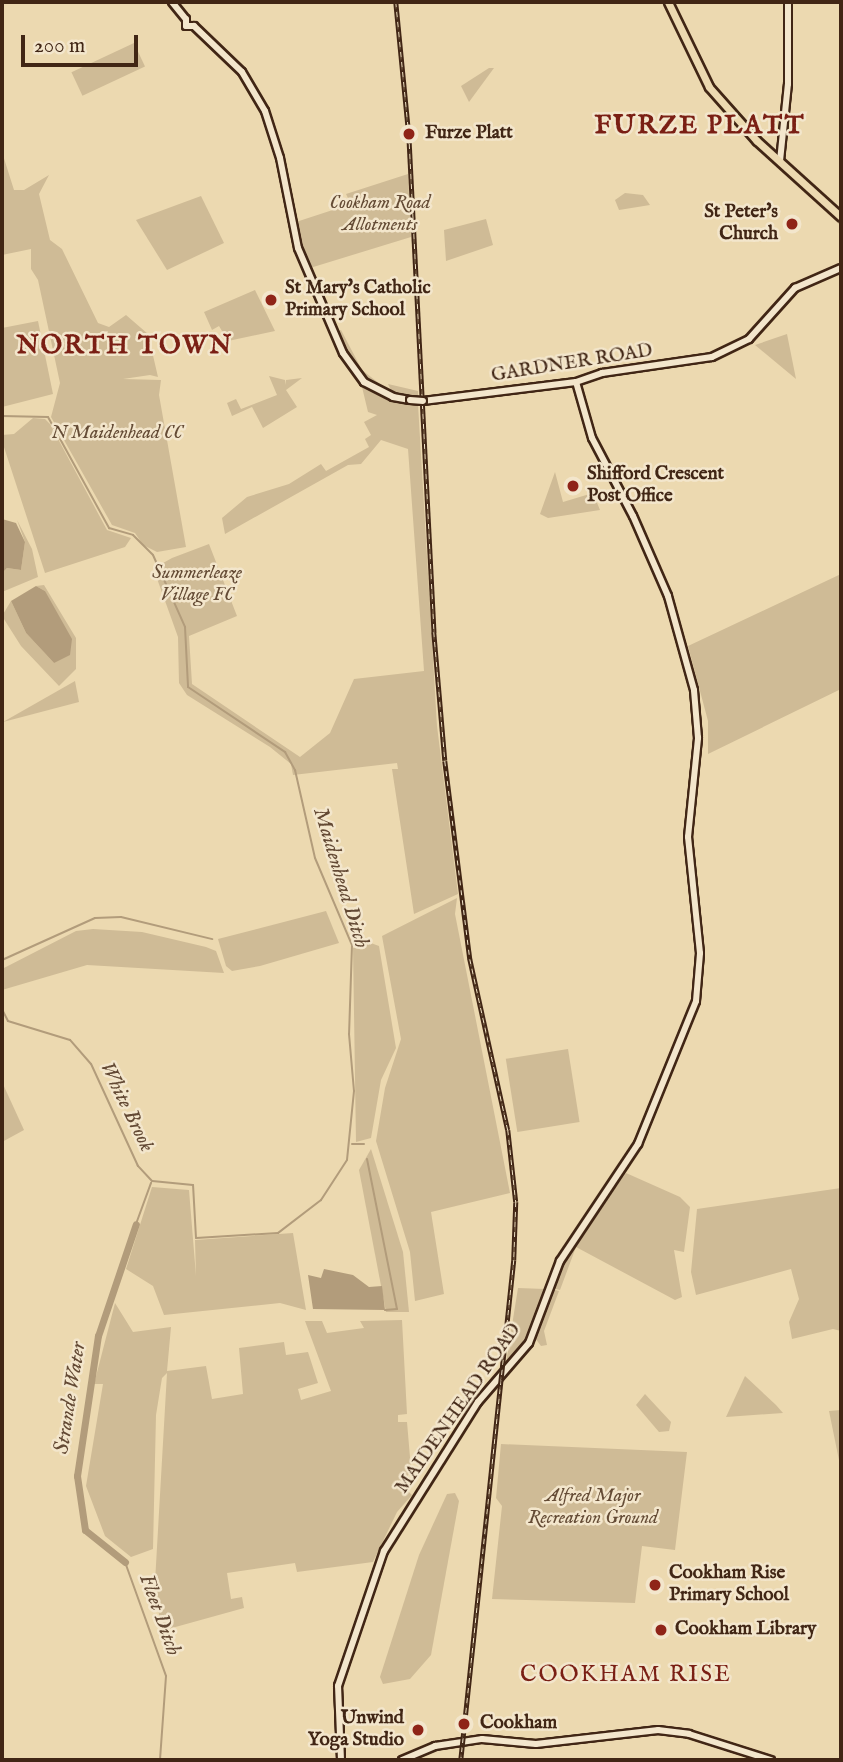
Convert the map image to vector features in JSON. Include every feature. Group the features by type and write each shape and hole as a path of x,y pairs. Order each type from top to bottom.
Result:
{"main road":[{"name":"GARDNER ROAD","path":"172,2 186,19 194,19 194,26 242,72 265,111 280,158 298,248 344,353 364,382 393,397 426,400 576,382 602,373 726,352 749,339 795,288 841,268"},
{"path":"668,2 709,87 779,161 841,217"},
{"path":"779,161 788,83 788,2"},
{"name":"MAIDENHEAD ROAD","path":"341,1760 338,1686 384,1551 396,1525 442,1465 478,1402 529,1343 554,1274 651,1117 696,1002 700,953 688,837 696,706 668,596 633,516 592,438 576,382"},
{"path":"402,1760 425,1749 463,1741 492,1738 536,1744 616,1731 669,1730 771,1760"}],"green space":[{"path":"134,43 145,67 82,96 71,72"},
{"path":"489,68 494,68 469,102 461,86"},
{"name":"N Maidenhead CC","path":"2,152 14,190 24,190 49,175 39,194 50,240 62,249 98,323 109,327 126,315 148,334 158,377 150,375 123,379 161,380 159,395 186,547 157,552 143,545 135,533 112,525 51,417 60,383 38,280 31,269 31,249 2,255"},
{"name":"Cookham Road Allotments","path":"408,174 411,237 310,268 296,222 351,204 346,194"},
{"path":"625,193 643,195 650,205 619,210 615,200"},
{"path":"201,196 224,243 167,270 136,220"},
{"path":"486,219 493,245 446,261 444,230"},
{"path":"255,290 275,331 228,341 219,326 212,330 204,312"},
{"path":"38,321 53,394 2,407 2,328"},
{"path":"341,330 362,370 385,388 391,390 388,384 418,391 418,397 391,394 368,381 349,357 337,332"},
{"path":"787,334 796,379 755,345"},
{"path":"269,376 285,380 286,385 286,380 302,378 286,390 297,407 263,428 252,407 232,416 227,403 236,399 241,409 277,395"},
{"name":"Summerleaze Village FC","path":"362,387 418,404 437,726 458,894 414,914 392,769 398,769 397,763 293,775 291,764 270,747 187,695 179,683 178,637 155,573 156,567 172,558 209,544 237,616 189,636 192,684 300,757 330,733 354,679 424,671 408,449 381,440 361,464 348,465 225,534 222,518 247,497 289,484 321,464 326,471 369,447 365,439 371,435 364,422 377,415 368,412"},
{"path":"33,418 45,419 50,424 107,530 131,538 125,547 45,573 2,441 2,435 14,434"},
{"path":"555,472 563,502 593,493 600,510 548,518 540,514"},
{"path":"17,520 32,549 38,577 2,592 2,573 7,568 21,570 25,542"},
{"path":"841,574 841,689 708,754 708,721 688,646"},
{"path":"44,585 76,638 76,669 59,686 21,646 2,616 11,601 26,633 54,663 45,591 36,586"},
{"path":"75,681 79,702 3,722"},
{"path":"457,898 455,914 510,1193 431,1212 444,1294 415,1301 410,1252 376,1141 385,1088 401,1039 382,936"},
{"path":"326,911 339,943 260,966 232,971 226,966 218,939"},
{"path":"93,929 142,932 206,947 216,951 224,973 87,965 2,990 2,969 76,931"},
{"path":"368,942 379,946 396,1048 381,1080 371,1138 356,1142 353,948"},
{"path":"568,1049 580,1122 517,1132 506,1059"},
{"path":"2,1082 24,1130 2,1142"},
{"path":"371,1149 403,1252 409,1312 386,1312 359,1170"},
{"path":"626,1173 680,1197 690,1207 684,1252 674,1250 682,1297 675,1300 576,1247 560,1290 552,1288 573,1246"},
{"path":"152,1187 189,1190 196,1276 195,1240 293,1233 306,1310 280,1303 164,1315 153,1286 126,1269"},
{"path":"841,1188 841,1331 833,1329 792,1339 789,1322 799,1299 791,1269 696,1295 691,1272 697,1209"},
{"path":"518,1288 545,1289 527,1341 505,1369"},
{"path":"551,1289 559,1291 544,1331 547,1345 541,1346 535,1338"},
{"path":"115,1303 133,1332 171,1327 167,1371 206,1366 212,1399 243,1394 239,1348 284,1342 286,1355 308,1352 318,1383 298,1389 301,1400 331,1391 305,1321 322,1321 327,1333 364,1328 360,1321 402,1320 407,1414 398,1415 398,1422 407,1422 411,1469 403,1486 412,1495 397,1512 373,1562 297,1572 295,1563 227,1573 231,1599 242,1597 244,1608 161,1631 155,1582 167,1373 162,1378 156,1415 153,1549 131,1557 105,1536 86,1486 103,1384 94,1384"},
{"path":"745,1376 776,1405 783,1413 726,1417"},
{"path":"645,1394 671,1422 669,1431 659,1432 636,1405"},
{"path":"841,1410 841,1470 829,1411"},
{"name":"Alfred Major Recreation Ground","path":"501,1444 687,1452 675,1550 642,1546 635,1603 492,1599 502,1506 496,1498"},
{"path":"455,1493 459,1501 431,1655 410,1679 383,1684 380,1677 419,1555 447,1494"}],"shaded area":[{"path":"2,519 16,523 25,542 21,570 7,568 2,573"},
{"path":"36,586 45,591 72,639 70,655 54,663 26,633 11,601"},
{"path":"324,1269 353,1275 369,1287 382,1286 385,1310 313,1309 308,1275 321,1278"}],"waterway":[{"name":"Maidenhead Ditch","path":"2,416 48,417 109,528 133,535 153,555 185,627 188,687 285,752 295,770 315,858 352,945 349,1034 354,1091 347,1160 321,1200 278,1233 196,1238 193,1185 152,1181 138,1166 91,1064 70,1040 8,1021 2,1009"},
{"path":"2,960 95,918 121,917 212,939"},
{"name":"Maidenhead Ditch","path":"352,1144 364,1144"},
{"path":"367,1159 397,1309 385,1310"},
{"path":"136,1224 151,1183"},
{"name":"Strande Water","path":"125,1562 85,1530 77,1476 98,1336 136,1224"},
{"name":"Fleet Ditch","path":"125,1562 166,1676 160,1760"}],"railway":[{"path":"396,2 409,134 434,632 445,761 470,959 508,1130 516,1202 514,1260 461,1760"}],"place":[{"name":"Furze Platt","path":"409,134"},
{"name":"St Peter's Church","path":"792,224"},
{"name":"St Mary's Catholic Primary School","path":"271,300"},
{"name":"Shifford Crescent Post Office","path":"573,486"},
{"name":"Cookham Rise Primary School","path":"655,1585"},
{"name":"Cookham Library","path":"661,1630"},
{"name":"Cookham","path":"464,1724"},
{"name":"Unwind Yoga Studio","path":"418,1730"}],"district":[{"name":"FURZE PLATT","path":"700,126"},
{"name":"NORTH TOWN","path":"125,346"},
{"name":"COOKHAM RISE","path":"626,1675"}],"water label":[{"name":"White Brook","path":"126,1107"}]}
